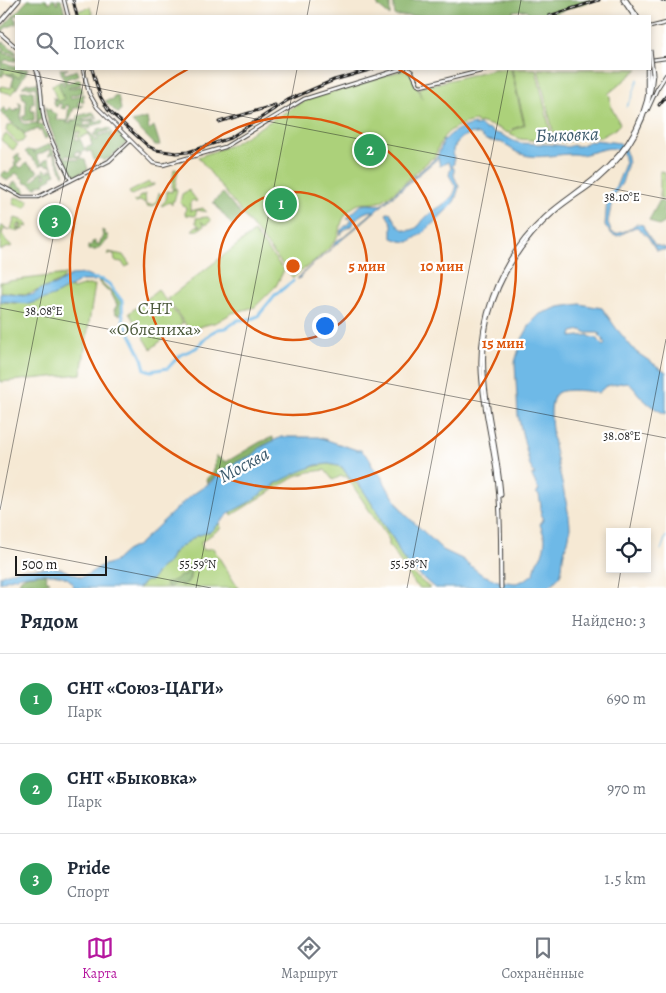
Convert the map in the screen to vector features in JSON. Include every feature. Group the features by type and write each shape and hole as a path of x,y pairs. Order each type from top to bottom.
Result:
{"main road":[{"path":"0,22 19,0"},
{"path":"64,0 68,15"},
{"path":"624,0 635,15"},
{"path":"651,26 666,23"},
{"path":"0,33 15,46"},
{"path":"651,60 666,58"},
{"path":"36,70 40,82 46,124 71,180"},
{"path":"83,70 94,104 153,163 163,165 221,149 304,99 398,70"},
{"path":"409,70 418,85 421,86 485,70"},
{"path":"645,112 648,70"},
{"path":"649,70 651,74"},
{"path":"645,112 651,95 651,70"},
{"path":"502,588 502,533 497,479 483,402 480,363 483,332 489,307 506,265 523,240 554,209 615,161 635,133 657,89 666,76"},
{"path":"0,185 19,196 31,198 42,195 110,160 130,140"}],"green space":[{"path":"28,0 46,0 50,3 51,0 55,0 56,4 58,4 57,0 61,0 65,13 58,15 35,15 34,13 28,15 27,13 15,15 15,24 5,28 3,32 0,30"},
{"path":"376,0 390,0 390,15 389,15 378,6"},
{"path":"393,0 593,0 550,15 529,15 527,10 513,11 514,15 395,15"},
{"path":"90,7 93,15 78,15 77,11"},
{"path":"4,42 15,51 15,54 3,51 3,53 15,56 15,61 5,60 3,63 15,66 15,70 27,70 17,88 12,84 14,77 6,74 13,74 19,78 22,72 4,68 3,76 0,76 0,49 3,50 4,48 0,47 0,44"},
{"path":"4,68 23,72 20,78 13,74 2,73"},
{"path":"60,70 64,70 65,74 77,70 79,75 66,79 67,83 80,79 81,84 68,88 81,86 83,92 70,96 71,98 84,94 84,101 78,102 79,106 83,105 82,107 74,108 69,121 66,123 79,119 77,116 93,112 98,118 96,119 95,115 82,119 82,121 94,118 94,120 83,123 85,126 91,124 91,122 96,121 97,123 102,119 104,121 103,123 90,126 91,129 77,125 75,138 77,140 80,139 85,150 82,151 81,155 80,152 76,151 75,155 81,156 79,158 66,155 65,157 85,160 88,169 73,177 51,130 46,112 46,108 57,114 56,120 67,121 69,106 66,105 65,109 61,108 62,104 58,104 57,107 55,106 53,97 58,102 64,99 58,82 62,81 63,85 65,85"},
{"path":"403,70 411,72 422,98 419,89 490,70 511,70 524,125 512,129 508,133 496,127 479,122 479,124 476,121 452,129 444,136 434,158 384,200 356,205 352,208 343,218 338,236 332,244 322,255 293,278 198,157 231,145 305,100"},
{"path":"512,70 536,70 553,142 520,139 509,134 513,130 525,125"},
{"path":"538,70 637,70 608,94 611,107 620,124 615,129 601,137 591,136 564,142 555,140"},
{"path":"57,82 64,99 59,102 52,86"},
{"path":"27,83 37,83 38,90 40,91 42,119 38,121 38,125 42,124 48,137 45,139 41,130 39,132 38,129 25,134 0,112 4,107 7,112 11,108 13,111 18,111 16,109 20,108 20,105 18,103 21,103 21,120 24,124 37,123 36,87 22,87"},
{"path":"12,84 17,88 12,94 0,91 2,86 11,88"},
{"path":"21,91 33,91 34,103 31,103 31,111 34,111 34,120 23,120 23,116 26,116 26,99 23,98"},
{"path":"118,96 121,109 117,113 105,101"},
{"path":"147,118 149,130 154,126 160,145 155,145 132,122"},
{"path":"12,124 24,134 25,138 22,142 17,142 6,131 7,126"},
{"path":"74,125 75,130 77,125 87,130 89,134 78,138 77,135 80,132 71,131 69,128"},
{"path":"102,128 103,130 109,128 111,130 98,134 98,136 111,132 113,134 110,135 111,137 116,136 115,133 119,132 127,142 111,157 103,161 101,158 94,160 91,151 86,152 86,147 92,146 89,132 97,141 98,139 93,134 97,133 97,129"},
{"path":"6,134 18,145 13,150 1,140"},
{"path":"50,144 65,174 63,175 53,153 49,156 50,149 36,156 42,164 41,166 25,152 27,150 33,151 35,154 34,151"},
{"path":"16,155 20,155 18,157 22,160 16,164 21,168 26,163 38,171 31,179 33,181 41,172 44,174 44,178 47,177 43,171 44,168 48,172 50,169 53,170 51,166 42,164 48,158 56,174 44,182 45,184 38,185 37,188 28,182 26,184 16,173 7,181 1,175 5,171 8,173 15,166 16,160 14,158"},
{"path":"174,169 178,170 175,187 177,190 174,201 172,201 172,205 169,202 162,206 166,200 167,191 172,192 172,189 175,190 172,188"},
{"path":"660,171 665,172 666,199 660,198"},
{"path":"15,181 26,191 22,194 10,188"},
{"path":"149,182 151,185 154,183 154,185 131,195 129,192"},
{"path":"189,190 197,201 193,200 190,203 190,211 203,208 207,212 197,210 195,216 185,215 186,207 180,203 182,194"},
{"path":"159,193 161,194 160,200 152,207 147,206 144,202 138,201 136,203 133,201 138,200 139,197 145,194 146,204 152,205 157,200"},
{"path":"223,193 242,216 232,225 213,202"},
{"path":"15,197 28,200 28,205 25,208 13,204"},
{"path":"660,200 666,205 663,209 666,222 659,226 649,220"},
{"path":"208,217 211,221 205,225 201,221 204,226 198,230 192,230 196,226 201,227 196,223 196,218"},
{"path":"15,218 25,221 28,227 24,226 24,229 16,232 22,229 18,228 22,226 20,223 21,226 18,225 16,231 11,229"},
{"path":"1,225 5,229 11,230 4,229 2,234 7,242 13,246 0,250"},
{"path":"102,230 105,232 105,235 108,235 108,240 96,250 88,250 88,246 92,245 92,242 95,241 95,244 100,244 100,241 103,239"},
{"path":"254,232 284,270 276,286 255,307 232,313 217,322 199,327 191,332 167,299"},
{"path":"109,252 123,255 130,265 125,267 122,262 115,261 114,254 110,253 110,255 107,255"},
{"path":"67,274 59,282 31,293 0,292 0,282"},
{"path":"97,280 121,300 122,310 120,315 116,314 114,310 117,305 110,291 107,291"},
{"path":"86,285 95,285 81,374 0,382 0,302 29,304 55,295 70,287 73,289"},
{"name":"СНТ «Облепиха»","path":"158,290 183,323 151,349 129,313"},
{"path":"273,437 273,441 261,447 253,455 230,465 207,483 206,479 213,473 216,456 226,462 260,442"},
{"path":"329,464 342,467 350,479 362,488 409,566 409,571 430,588 420,588 415,584 389,545 389,540 347,477 341,476 333,480 325,470 296,476 232,515 231,512 272,488 291,474 314,466"},
{"path":"219,523 221,528 201,542 203,550 213,548 238,588 138,588 146,581 151,580 161,566 169,562 173,553 179,548 196,536 215,528","holes":["188,570 190,570 190,579 184,585 176,583 169,587 165,584 185,576"]},
{"path":"188,569 191,572 188,582 182,586 176,583 169,587 166,586 165,584 180,576 185,576"},
{"path":"45,574 47,576 46,580 50,582 39,587 33,583 19,583 26,576"}],"water":[{"path":"475,124 474,126 480,125 487,130 489,128 493,132 520,143 567,147 580,146 595,140 620,143 626,152 628,163 622,183 613,196 608,222 611,232 616,234 628,230 636,224 643,225 655,245 666,248 666,250 656,250 648,237 637,227 617,236 613,235 605,225 607,199 616,187 625,164 623,153 618,150 608,149 580,155 535,157 520,154 504,143 486,140 480,135 472,133 461,138 453,149 454,163 452,167 454,168 454,176 459,187 455,200 423,233 409,242 392,238 392,224 386,214 390,212 402,229 412,230 418,227 430,213 452,197 456,187 449,175 451,167 448,162 440,166 438,158 325,254 333,247 336,241 344,237 374,211 361,215 340,235 341,230 352,220 350,218 346,219 361,205 381,205 437,157 443,142 442,140 444,141 451,134 466,126"},
{"path":"86,274 93,277 95,281 81,281 53,296 29,304 0,301 0,294 32,295 41,289 55,285 71,275"},
{"name":"Москва","path":"580,304 602,308 636,352 666,372 666,414 650,405 626,382 606,386 598,393 571,390 557,393 552,402 551,417 556,457 569,515 570,530 563,556 562,570 554,583 547,588 435,588 409,566 402,557 378,513 358,483 350,479 342,467 329,464 316,465 297,473 275,484 272,488 231,512 210,532 196,536 179,548 151,581 146,581 138,588 74,588 71,581 53,574 17,577 0,583 0,576 17,570 47,568 49,566 81,577 101,566 114,562 126,551 138,545 189,497 211,482 216,475 230,465 253,455 261,447 281,437 318,437 361,450 370,459 372,466 381,476 404,513 443,550 462,559 481,574 498,581 516,583 525,580 534,573 537,561 542,555 545,539 540,524 543,520 542,510 540,510 539,495 536,493 539,490 532,476 532,474 535,475 530,466 518,416 515,362 522,339 531,323 540,314 559,307","holes":["581,330 587,333 599,333 605,344 603,346 596,338 589,335 571,337 572,332"]}],"waterway":[{"path":"626,107 632,97 638,79"},
{"name":"Быковка","path":"91,278 103,280 109,284 122,301 123,320 142,358 145,369 151,371 168,368 180,355 196,348 211,333 218,329 226,328 238,320 251,319 258,316 275,295 293,281"},
{"path":"661,550 666,536"}],"railway":[{"path":"73,0 77,15"},
{"path":"552,15 599,0"},
{"path":"662,0 666,1"},
{"path":"92,70 100,96 108,110 148,146 156,150 176,153 188,152 230,138 288,100 334,80 369,70"},
{"path":"659,105 666,96"},
{"path":"219,122 275,105"}],"place":[{"name":"СНТ «Быковка»","path":"370,150"},
{"name":"СНТ «Союз-ЦАГИ»","path":"281,204"},
{"name":"Pride","path":"55,221"}]}
